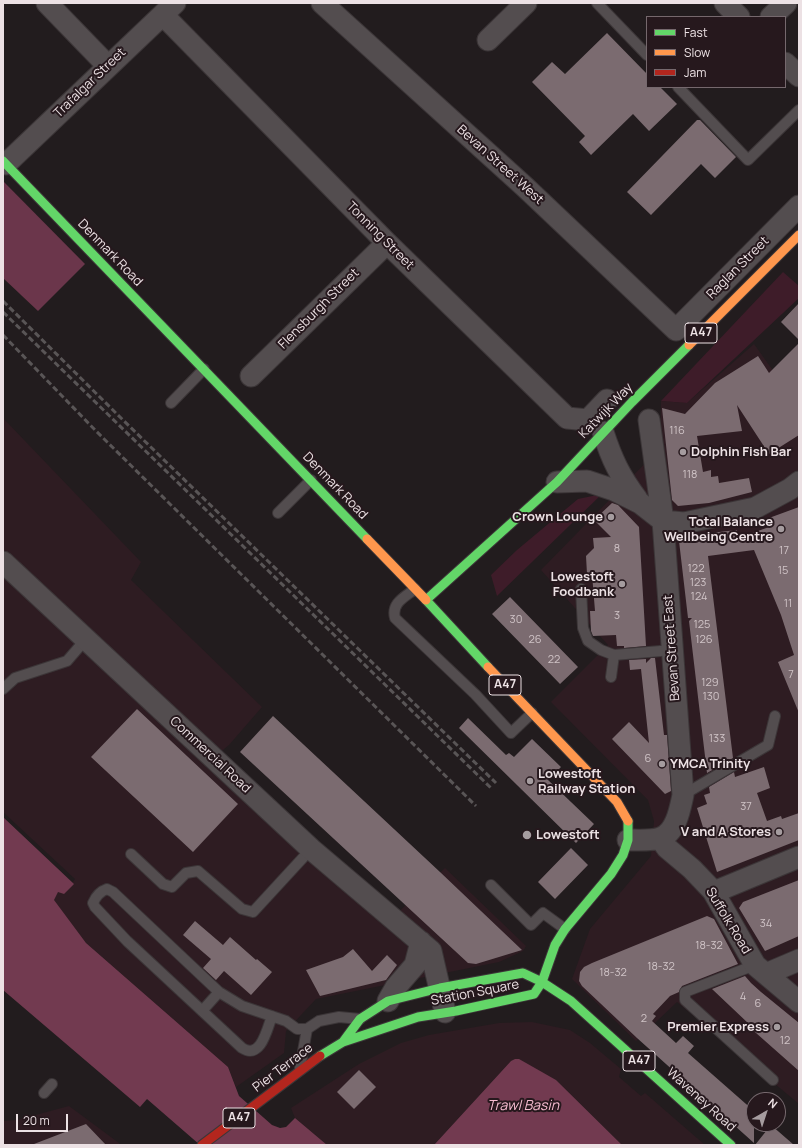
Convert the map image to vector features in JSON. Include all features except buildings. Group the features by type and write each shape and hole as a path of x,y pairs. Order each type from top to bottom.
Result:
{"main road":[{"name":"Denmark Road","path":"5,162 426,600 617,802 628,822 628,840"},
{"name":"Katwijk Way","path":"426,600 557,482 603,432 799,235"},
{"name":"Station Square","path":"342,1042 418,1017 534,994 542,982 555,945 566,929 611,874 623,855 628,840"},
{"name":"A47","path":"440,988 523,973 542,982"},
{"name":"Waveney Road","path":"542,982 571,1001 590,1017 731,1145"},
{"name":"Station Square","path":"342,1042 360,1019 388,1001 440,988"},
{"name":"Pier Terrace","path":"202,1145 320,1056 342,1042"}],"street":[{"path":"47,3 108,66"},
{"name":"Bevan Street West","path":"322,3 525,187 676,330"},
{"path":"725,3 738,16"},
{"path":"772,16 786,3"},
{"path":"488,40 514,7"},
{"name":"Trafalgar Street","path":"5,162 169,9"},
{"name":"Tonning Street","path":"169,9 386,243 567,418 588,420 607,400"},
{"path":"786,64 799,76"},
{"name":"Raglan Street","path":"676,330 799,206"},
{"name":"Flensburgh Street","path":"251,376 386,243"},
{"name":"Bevan Street East","path":"649,420 663,521 683,795 674,824 668,833 660,838"},
{"path":"603,432 611,457 625,483 640,503"},
{"path":"557,482 587,481 614,490 640,503 663,521 684,523 755,508 790,489 799,482"},
{"name":"Commercial Road","path":"3,562 311,849 431,951 445,1012"},
{"path":"628,840 660,838"},
{"name":"Suffolk Road","path":"660,838 667,848 692,869 713,891 757,966 799,1002"},
{"path":"713,891 719,890 799,858"},
{"path":"388,1001 396,987 415,965 422,942"},
{"path":"757,966 799,960"}],"lane":[{"path":"596,3 646,54"},
{"path":"679,88 748,160 799,110"},
{"path":"171,403 204,369"},
{"path":"278,513 311,480"},
{"path":"415,589 395,607 395,618 475,694 511,733 532,713"},
{"path":"581,589 583,628 588,641 601,650 614,655 672,650"},
{"path":"3,689 15,678 67,661 86,639"},
{"path":"611,677 614,655"},
{"path":"683,795 768,745 775,716"},
{"path":"132,854 162,884 172,887 186,873 198,871 242,909 253,912 311,849"},
{"path":"491,885 531,925 543,913 566,929"},
{"path":"272,1016 261,1044 251,1051 246,1051 127,941 92,903 95,898 103,890 107,889 113,892 218,992 242,1006 272,1016 286,1021 297,1028 307,1029 319,1021 340,1017 360,1019"},
{"path":"757,966 685,992 686,1000 773,1080"},
{"path":"202,1011 218,992"},
{"path":"300,1072 307,1029"},
{"path":"44,1093 52,1084"}],"shaded area":[{"path":"3,181 85,264 38,311 3,278"},
{"path":"783,272 799,286 799,298 687,403 661,401"},
{"path":"754,344 799,407 799,1104 677,1002 636,1041 572,979 590,929 651,856 654,821 648,800 551,702 608,645 541,570 660,448 661,401 687,403"},
{"path":"3,418 141,562 131,580 262,707 229,745 207,763 388,922 445,868 526,946 523,951 499,962 316,999 286,1031 284,1053 236,1087 228,1067 86,943 53,900 58,891 64,894 75,879 3,812"},
{"path":"602,494 497,596 491,575 517,550 578,499"},
{"path":"532,1022 570,1030 590,1043 621,1069 619,1077 641,1096 645,1093 705,1145 622,1145 556,1080 515,1059 511,1061 434,1145 327,1145 295,1118 291,1108 359,1064 401,1043 429,1035 499,1023"},
{"path":"69,1106 120,1145 3,1145 3,1121 17,1120"}],"water":[{"path":"3,817 74,884 64,894 58,892 54,900 86,943 228,1067 239,1096 272,1125 280,1128 286,1127 295,1118 327,1145 200,1145 147,1099 140,1107 3,990"},
{"name":"Trawl Basin","path":"519,1059 556,1080 622,1145 434,1145 511,1061"}],"railway":[{"path":"3,301 496,783"},
{"path":"3,312 492,789"},
{"path":"3,335 96,431 476,806"}],"traffic: fast":[{"path":"3,161 367,539"},
{"path":"488,667 426,600 557,482 632,402 689,345"},
{"path":"320,1056 343,1042 418,1017 456,1011 534,994 542,982 555,945 565,929 611,874 623,855 628,840 628,821"},
{"path":"343,1042 360,1019 388,1001 440,988 523,973 542,982 571,1001 731,1145"}],"traffic: slow":[{"path":"689,345 799,235"},
{"path":"367,539 426,600"},
{"path":"488,667 617,802 628,821"}],"traffic: jam":[{"path":"202,1145 320,1056"}],"place":[{"name":"Dolphin Fish Bar","path":"683,452"},
{"name":"Crown Lounge","path":"611,517"},
{"name":"Total Balance Wellbeing Centre","path":"781,529"},
{"name":"Lowestoft Foodbank","path":"622,584"},
{"name":"YMCA Trinity","path":"662,764"},
{"name":"Lowestoft Railway Station","path":"530,781"},
{"name":"V and A Stores","path":"779,832"},
{"name":"Lowestoft","path":"527,835"},
{"name":"Premier Express","path":"777,1027"}]}
